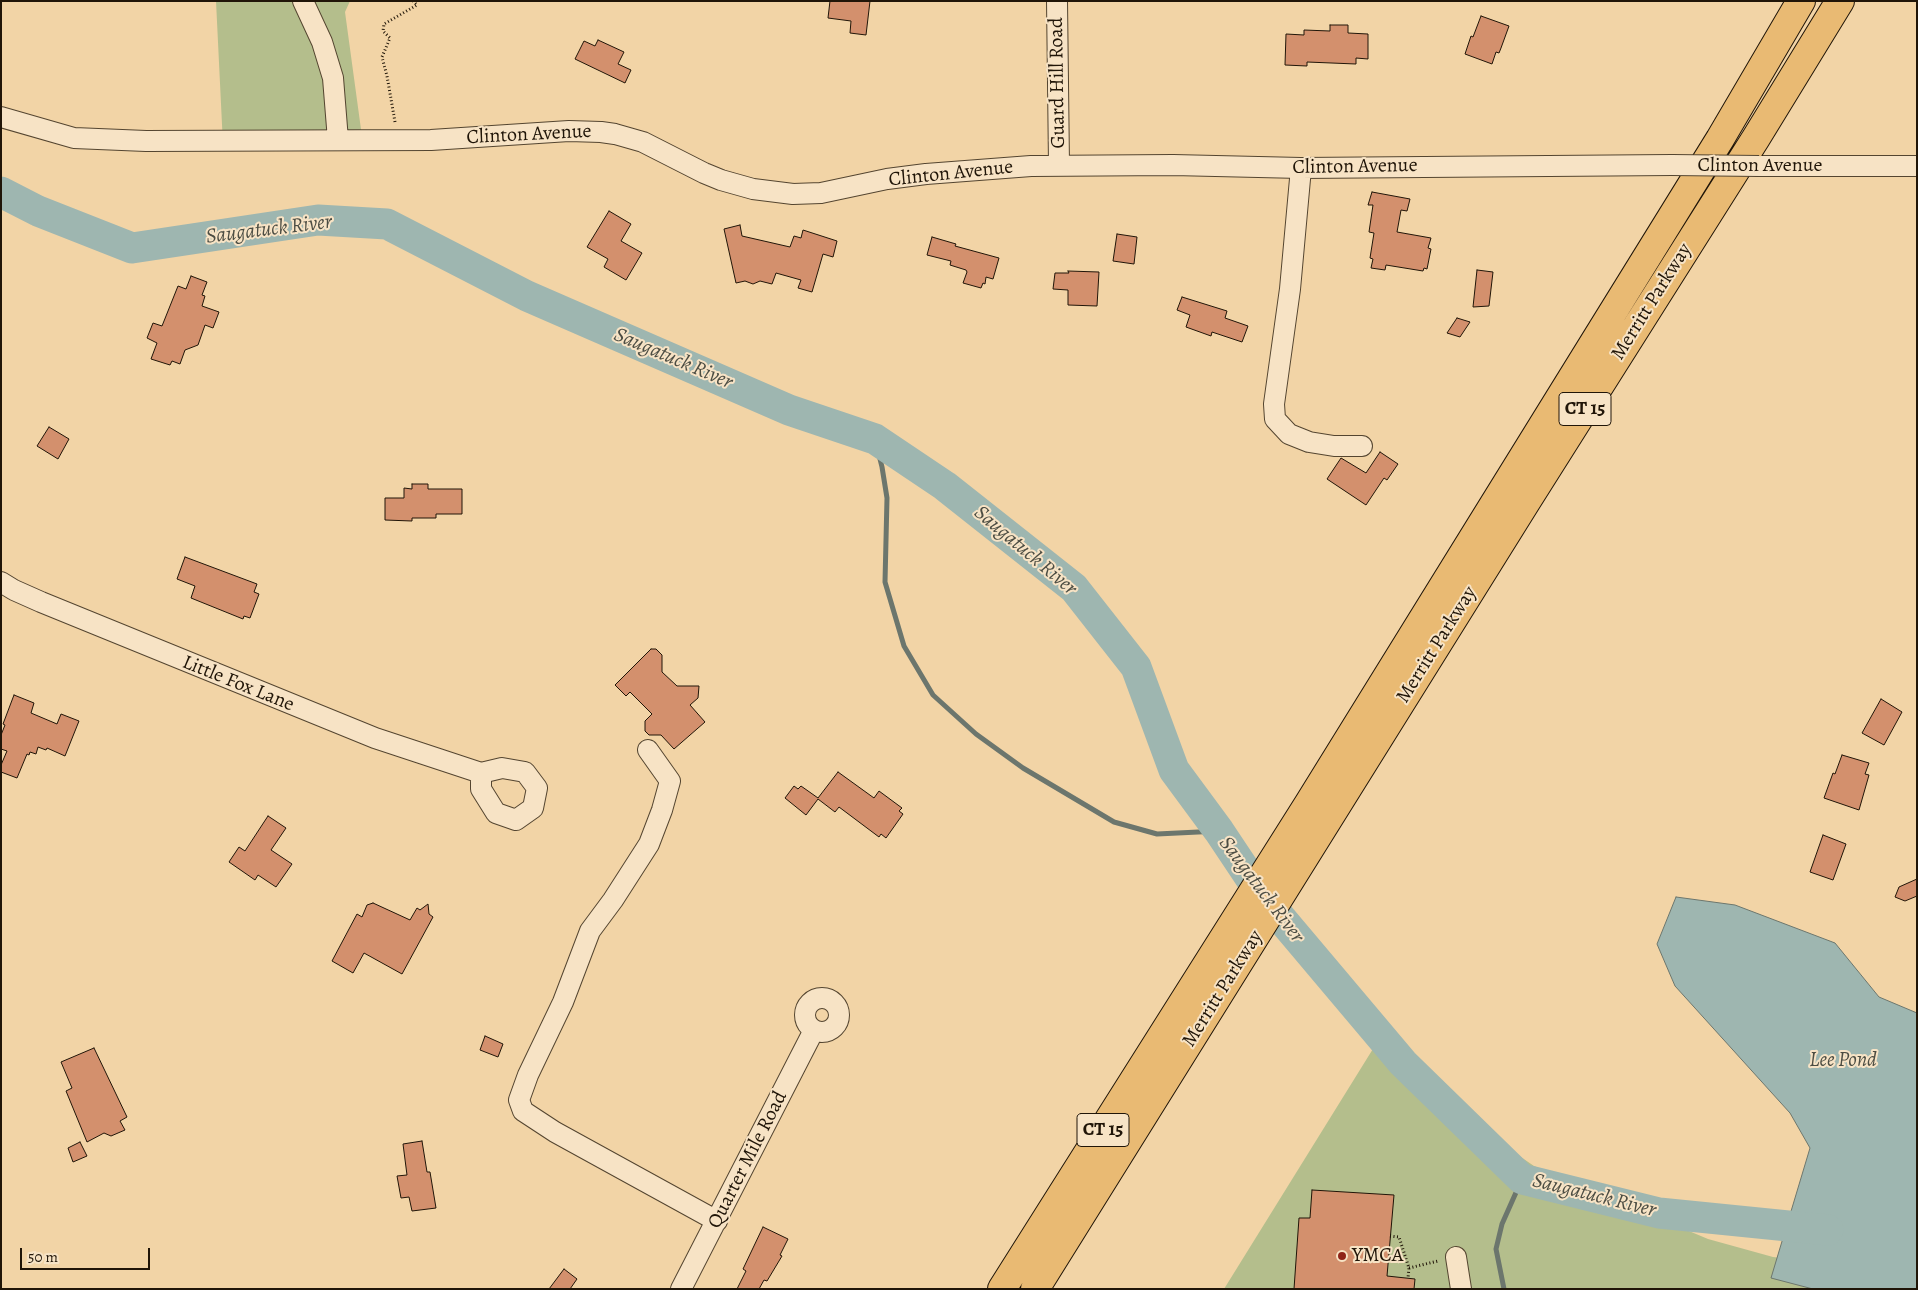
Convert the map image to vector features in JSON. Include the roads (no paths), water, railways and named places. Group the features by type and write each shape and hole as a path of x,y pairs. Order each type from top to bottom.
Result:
{"highway":[{"name":"Merritt Parkway","path":"1035,1289 1214,979 1320,810 1801,1"},
{"name":"Merritt Parkway","path":"1320,810 1526,502 1776,106 1840,1"},
{"name":"Merritt Parkway","path":"1002,1289 1214,979"}],"street":[{"path":"303,1 322,42 333,78 338,140"},
{"name":"Guard Hill Road","path":"1057,1 1059,165"},
{"name":"Clinton Avenue","path":"1,117 74,138 146,142 455,139 569,131 601,132 642,142 721,180 753,189 788,194 821,193 926,174 989,168 1059,165 1301,168 1672,165 1917,166"},
{"path":"1301,168 1290,289 1274,404 1275,418 1289,434 1309,442 1334,446 1362,446"},
{"name":"Little Fox Lane","path":"1,582 49,606 374,738 481,773"},
{"path":"648,750 670,781 662,810 649,844 613,900 590,931 563,1002 528,1075 519,1100 523,1111 555,1132 717,1221"},
{"name":"Quarter Mile Road","path":"681,1289 814,1030"},
{"path":"1456,1257 1461,1289"}],"water":[{"name":"Lee Pond","path":"1676,897 1735,905 1835,943 1879,997 1917,1013 1917,1289 1813,1289 1771,1278 1810,1148 1790,1113 1675,986 1657,944"}],"waterway":[{"name":"Saugatuck River","path":"1,192 38,211 132,248 318,220 387,224 527,296 789,410 875,439 945,486 1074,588 1136,667 1174,770 1219,831 1263,897 1403,1063 1522,1179 1659,1213 1828,1230"},
{"path":"875,439 887,498 885,582 904,646 933,695 976,734 1023,768 1114,822 1157,834 1219,831"},
{"path":"1504,1289 1496,1249 1502,1224 1522,1179"}],"place":[{"name":"YMCA","path":"1342,1256"}]}
